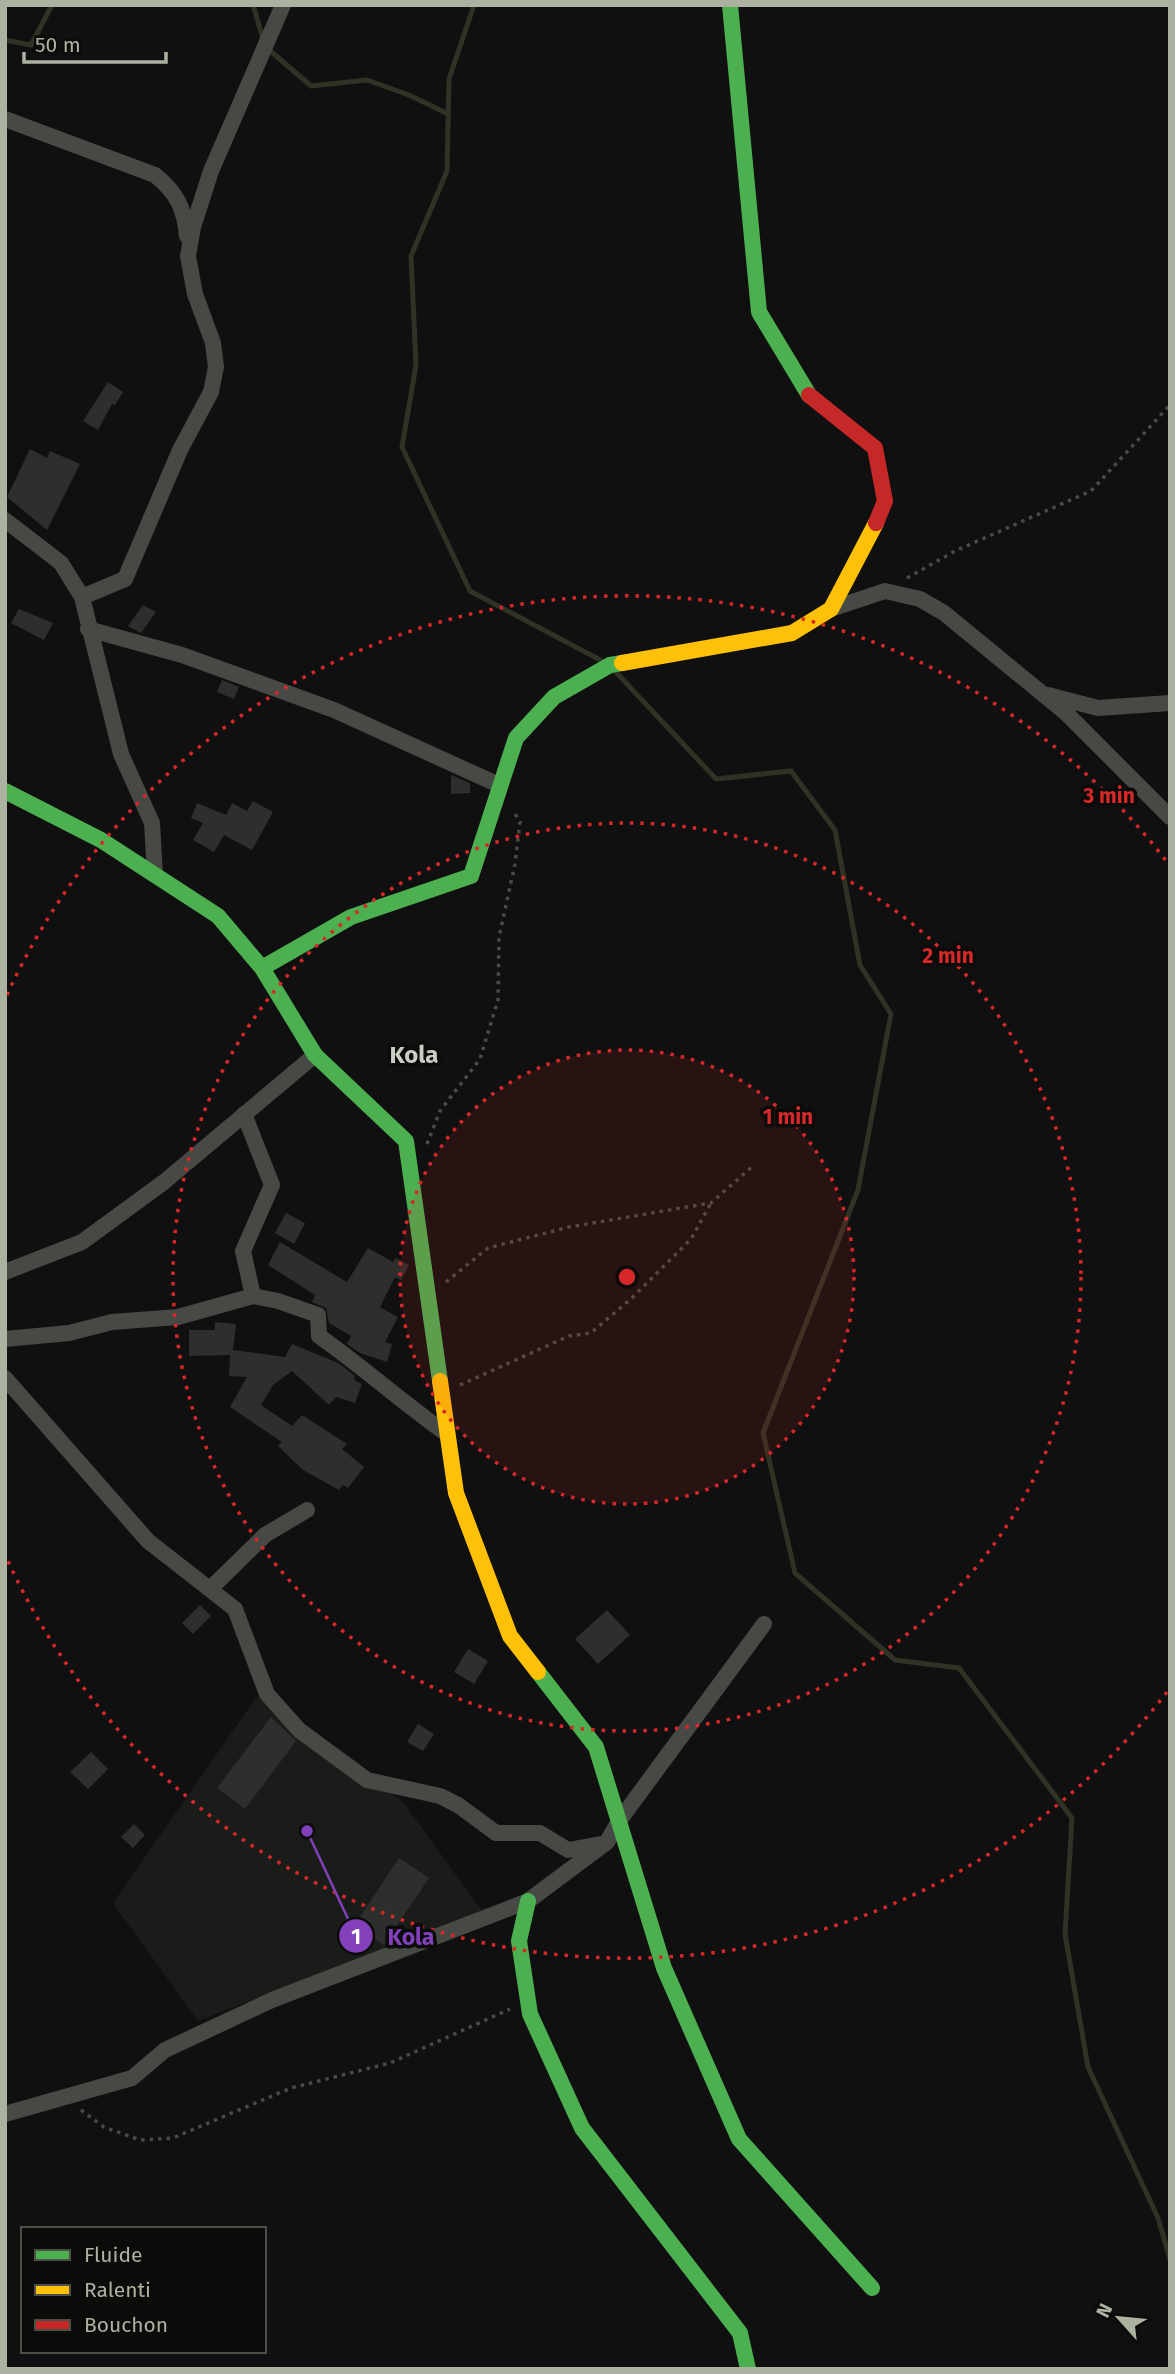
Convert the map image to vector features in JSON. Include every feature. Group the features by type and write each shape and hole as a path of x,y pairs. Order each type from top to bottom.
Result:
{"street":[{"path":"188,256 192,227 211,171 283,5"},
{"path":"730,5 759,312 809,396 875,448 885,501 868,541 831,610"},
{"path":"5,119 155,175 174,191 185,212 188,256 195,294 213,343 216,367 211,392 180,450 125,579 82,597"},
{"path":"5,520 61,563 82,597 121,754 152,823 155,875"},
{"path":"262,968 351,917 471,876 498,802 499,785 516,738 554,697 610,665 792,633 831,610 885,591 920,599 944,613 1066,713 1170,817"},
{"path":"88,629 182,654 334,710 499,785"},
{"path":"1042,694 1098,708 1170,703"},
{"path":"5,791 101,840 218,916 262,968 315,1055 406,1141 456,1493 510,1636 596,1747 664,1968 739,2139 872,2288"},
{"path":"5,1272 82,1242 164,1182 315,1055"},
{"path":"244,1114 272,1185 243,1251 253,1296"},
{"path":"5,1339 69,1333 112,1322 178,1317 253,1296 318,1315 318,1336 356,1362 394,1397 447,1434"},
{"path":"5,1378 148,1541 235,1609 267,1694 299,1730 367,1780 440,1796 458,1805 496,1833 540,1833 568,1850 607,1842"},
{"path":"210,1590 265,1535 307,1510"},
{"path":"5,2114 132,2078 165,2050 272,2000 528,1901 607,1842 619,1821 764,1624"},
{"path":"528,1901 519,1941 530,2014 582,2128 740,2333 748,2369"}],"path":[{"path":"885,591 956,551 1091,491 1170,405"},
{"path":"426,1146 440,1111 480,1059 498,1000 499,937 515,864 520,822 499,785"},
{"path":"442,1393 569,1336 591,1332 632,1298 691,1239 711,1203 754,1165"},
{"path":"428,1297 488,1248 569,1227 711,1203"},
{"path":"65,2099 104,2127 140,2140 173,2138 291,2088 390,2063 528,2000"}],"shaded area":[{"path":"257,1696 403,1802 482,1911 198,2021 113,1903"}],"building":[{"path":"108,382 123,392 115,405 112,404 98,430 83,421"},
{"path":"30,449 47,458 50,451 80,464 47,530 7,497"},
{"path":"143,605 156,612 141,633 128,626"},
{"path":"19,609 53,623 44,640 11,623"},
{"path":"222,680 239,687 234,699 217,692"},
{"path":"451,775 470,783 470,793 451,794"},
{"path":"253,801 273,812 252,850 224,835 214,852 193,840 203,823 191,818 197,803 226,815 232,803 247,811"},
{"path":"286,1213 305,1223 294,1244 275,1233"},
{"path":"280,1242 347,1282 368,1248 393,1262 396,1258 409,1265 401,1280 395,1277 380,1307 398,1317 385,1342 392,1344 387,1362 360,1353 347,1344 351,1336 329,1323 326,1308 312,1302 315,1295 268,1265"},
{"path":"215,1322 236,1324 233,1350 285,1357 292,1344 338,1363 355,1376 354,1380 362,1384 355,1403 336,1397 329,1405 292,1371 273,1385 261,1405 292,1426 302,1415 347,1444 342,1449 364,1467 348,1488 343,1485 339,1490 303,1470 278,1446 282,1442 230,1407 247,1377 229,1376 230,1355 189,1356 189,1330 215,1330"},
{"path":"200,1605 211,1616 193,1634 182,1623"},
{"path":"607,1610 630,1635 598,1664 575,1639"},
{"path":"468,1649 488,1661 474,1684 454,1672"},
{"path":"271,1717 296,1741 245,1809 217,1788"},
{"path":"418,1724 434,1734 423,1751 407,1742"},
{"path":"91,1752 108,1769 88,1789 70,1772"},
{"path":"134,1824 145,1835 133,1848 121,1837"},
{"path":"399,1858 429,1878 384,1945 354,1926"}],"waterway":[{"path":"5,40 31,45 52,5"},
{"path":"253,5 263,39"},
{"path":"474,5 449,79 447,171 411,256 416,365 402,447 470,591 602,661"},
{"path":"267,48 311,86 367,80 409,95 448,114"},
{"path":"613,669 716,779 791,771 835,830 860,965 891,1014 858,1190 763,1433 795,1573 895,1660 959,1668 1072,1818 1065,1934 1088,2067 1158,2218 1170,2259"}],"traffic: fast":[{"path":"730,5 759,312 809,395"},
{"path":"262,968 351,917 471,876 516,738 554,697 610,665 622,663"},
{"path":"5,791 101,840 218,916 262,968 315,1055 406,1141 440,1381"},
{"path":"538,1672 596,1747 664,1968 739,2139 872,2288"},
{"path":"528,1901 519,1941 530,2014 582,2128 740,2333 748,2369"}],"traffic: slow":[{"path":"622,663 792,633 831,609 876,523"},
{"path":"440,1381 456,1493 510,1636 538,1672"}],"traffic: jam":[{"path":"809,395 875,448 885,501 876,523"}],"place":[{"name":"Kola","path":"307,1831"}],"district":[{"name":"Kola","path":"414,1055"}]}
